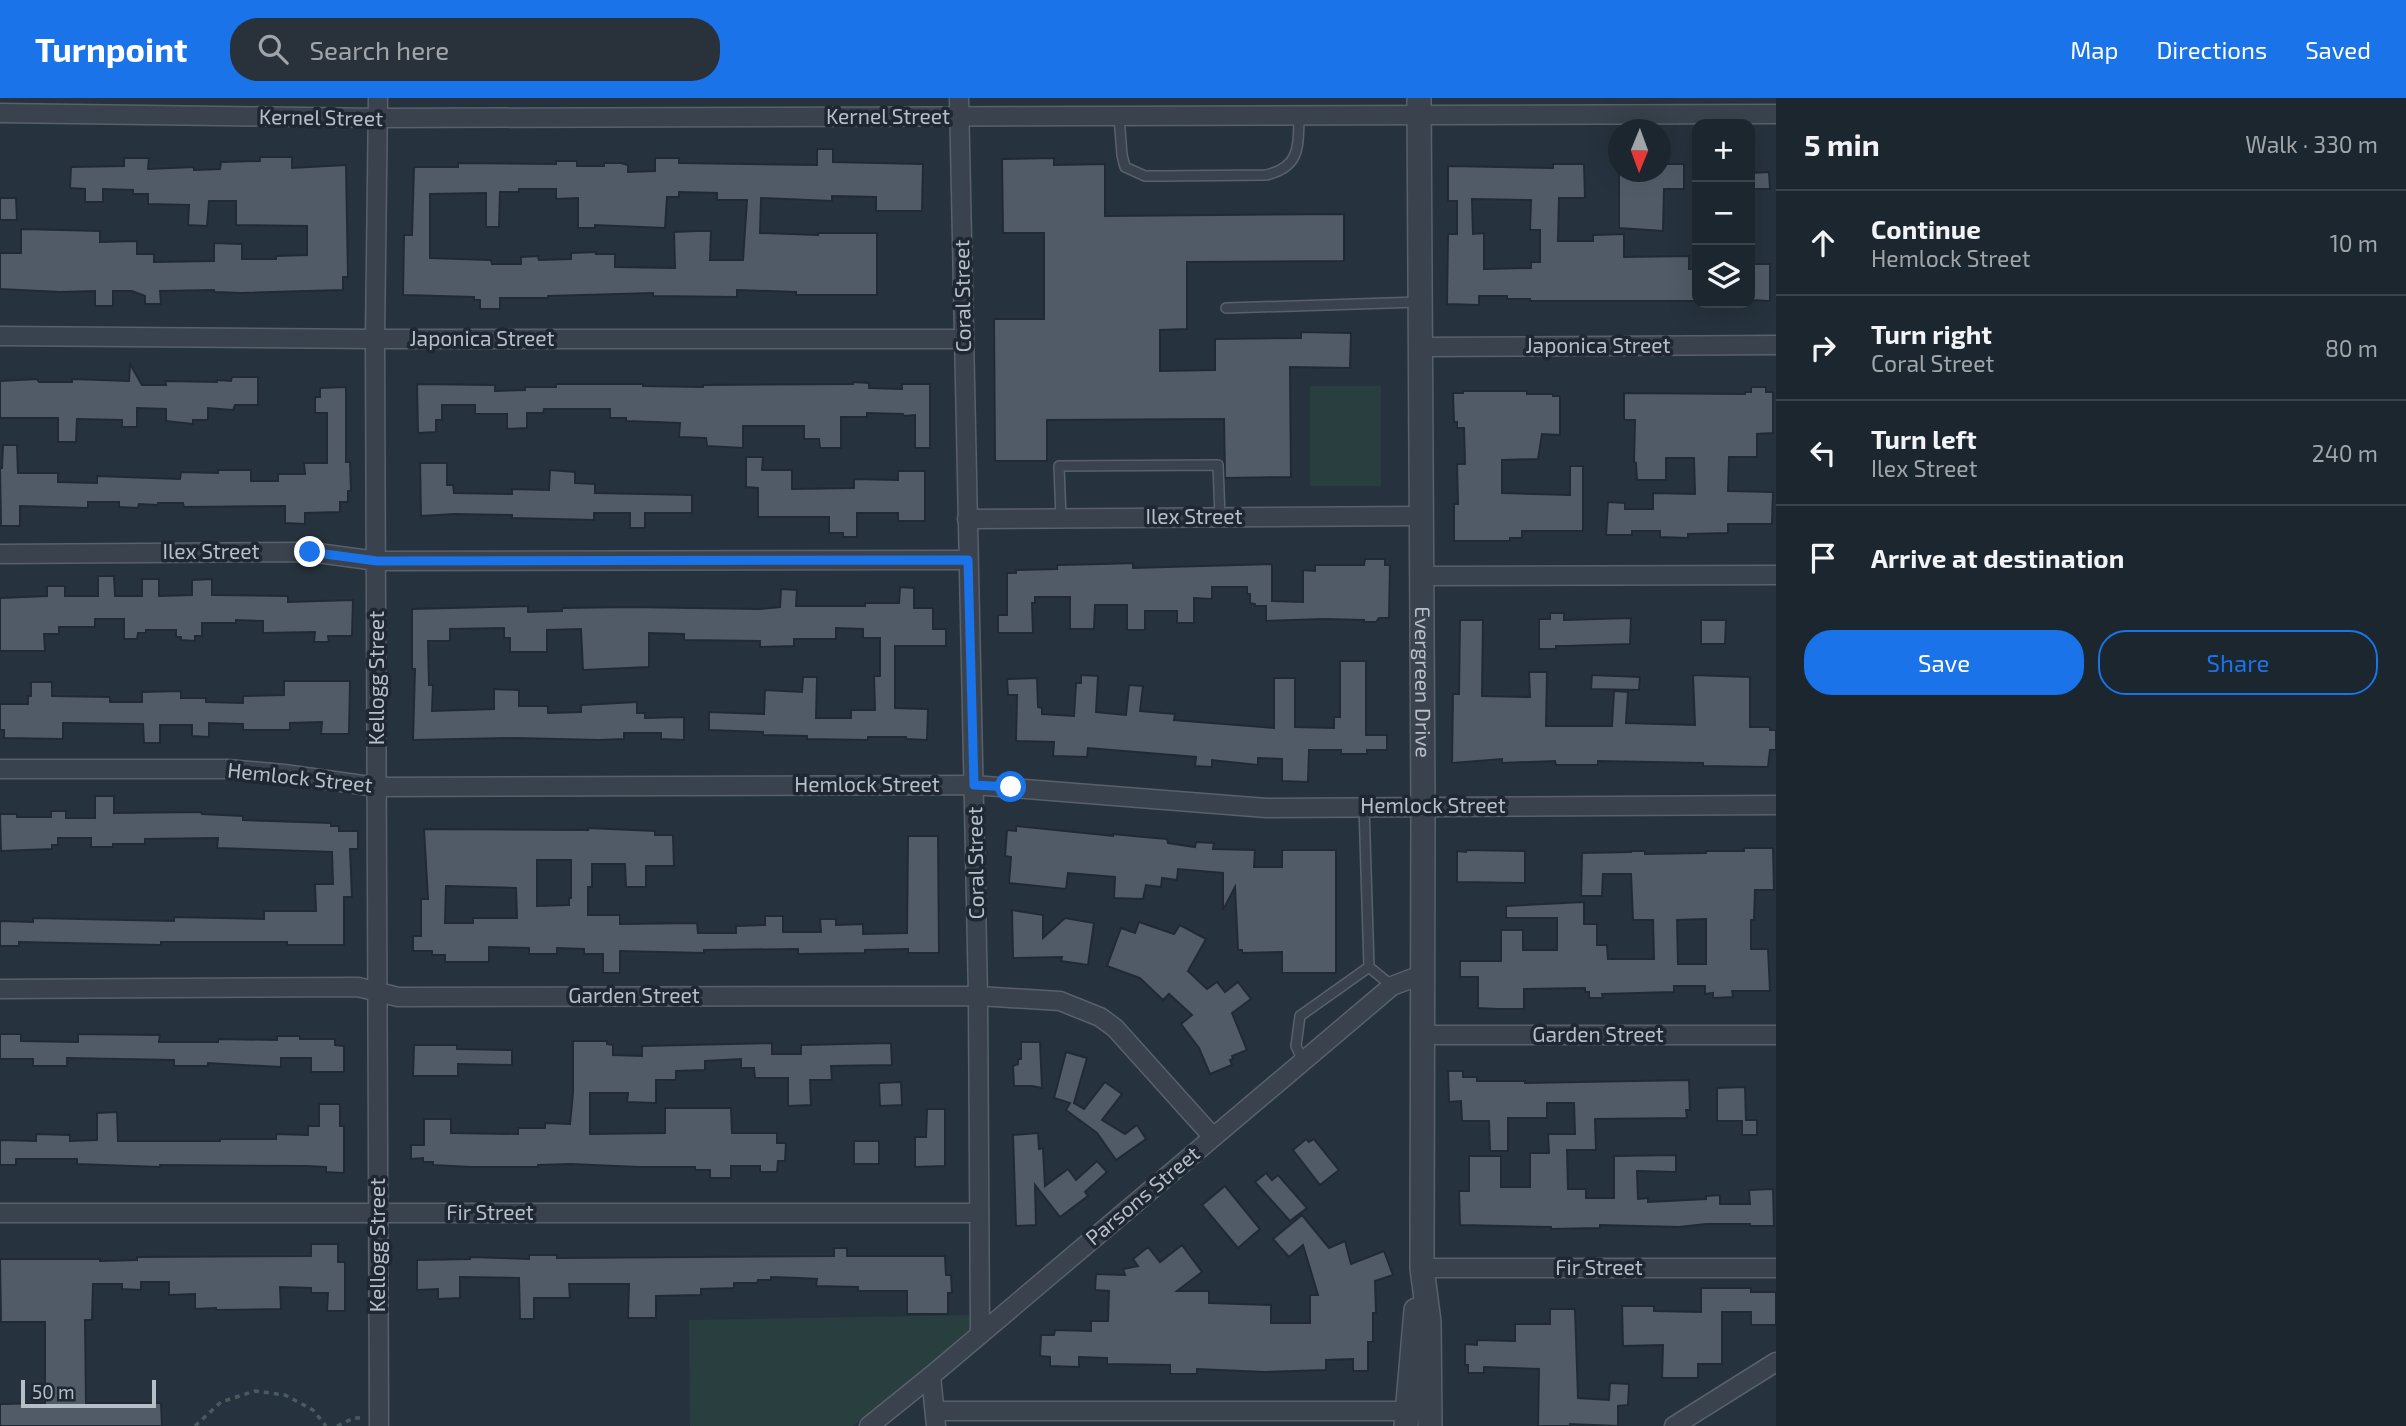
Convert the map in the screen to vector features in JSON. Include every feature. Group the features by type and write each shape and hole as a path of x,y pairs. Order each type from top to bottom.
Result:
{"street":[{"name":"Kellogg Street","path":"378,98 375,339 379,1426"},
{"name":"Coral Street","path":"960,98 978,996 979,1334"},
{"name":"Kernel Street","path":"0,113 378,118 1299,116 1419,107 1776,114"},
{"name":"Evergreen Drive","path":"1406,1419 1422,1268 1423,806 1419,107"},
{"name":"Japonica Street","path":"0,336 964,339"},
{"name":"Japonica Street","path":"1421,347 1776,345"},
{"name":"Ilex Street","path":"967,519 1421,516"},
{"name":"Ilex Street","path":"0,554 310,552 377,561 968,560"},
{"path":"1422,576 1776,575"},
{"name":"Hemlock Street","path":"0,769 228,769 377,787 974,785 1266,808 1776,805"},
{"name":"Parsons Street","path":"869,1426 1392,986 1421,975"},
{"name":"Garden Street","path":"0,989 358,987 398,996 978,996 1060,1001 1100,1017 1115,1028 1213,1137"},
{"name":"Garden Street","path":"1421,1035 1776,1035"},
{"name":"Fir Street","path":"0,1213 979,1213"},
{"name":"Evergreen Drive","path":"1422,1268 1429,1322 1430,1419"},
{"name":"Fir Street","path":"1422,1268 1776,1268"},
{"path":"1686,1423 1776,1362"},
{"path":"931,1376 936,1418 1430,1419"}],"lane":[{"path":"1119,116 1125,167 1145,176 1162,176 1266,175 1280,172 1290,164 1297,152 1299,116"},
{"path":"1226,308 1420,302"},
{"path":"1061,519 1059,466 1218,465 1220,517"},
{"path":"1364,806 1369,967 1392,986"},
{"path":"1303,1061 1296,1046 1300,1016 1369,967"}],"path":[{"path":"195,1426 221,1402 255,1391 285,1395 313,1409 326,1426"},
{"path":"337,1426 360,1418"}],"green space":[{"path":"1310,386 1381,386 1381,486 1310,486"},
{"path":"975,1315 972,1327 958,1342 853,1426 690,1426 689,1320"}],"building":[{"path":"817,149 833,149 833,162 923,164 922,211 876,211 876,197 832,196 832,201 761,198 760,233 877,233 877,295 796,295 796,292 737,290 737,297 653,296 653,293 548,296 500,298 500,309 480,309 480,300 474,300 474,297 403,295 404,235 412,235 414,167 458,167 458,163 556,164 556,161 577,161 577,166 621,163 628,165 628,172 655,171 655,158 679,158 679,163 817,165","holes":["556,189 556,199 578,198 578,228 595,228 595,225 665,228 667,197 679,197 679,192 717,193 717,200 747,200 743,260 710,260 711,231 674,232 675,268 615,267 615,254 596,252 571,253 571,259 539,260 538,256 521,257 521,264 430,258 430,194 486,193 486,227 499,227 500,192"]},
{"path":"260,157 292,157 292,168 346,165 348,277 343,277 343,290 241,293 214,290 160,291 161,304 145,304 145,296 132,291 113,291 113,306 95,306 95,291 0,289 0,253 21,253 21,229 100,231 100,242 137,241 137,254 154,254 154,262 214,261 214,243 242,244 242,259 307,255 307,226 236,225 236,201 209,201 207,226 188,225 189,205 148,204 148,194 133,194 133,190 103,189 103,202 85,202 85,189 70,188 71,167 124,166 124,158 149,158 148,169 194,167 194,170 220,169 221,162 260,161"},
{"path":"1054,158 1054,165 1105,164 1105,216 1344,214 1344,261 1187,262 1187,329 1160,330 1160,371 1215,370 1215,339 1301,338 1301,332 1351,333 1350,368 1290,367 1291,477 1225,478 1224,419 1047,420 1047,461 995,461 994,319 1044,319 1044,233 1003,233 1002,159"},
{"path":"1553,164 1584,164 1585,198 1559,198 1558,241 1593,241 1593,235 1624,234 1624,257 1689,256 1689,269 1692,269 1692,301 1530,301 1507,299 1507,296 1479,296 1479,305 1447,304 1448,234 1457,234 1457,201 1448,201 1448,166 1553,168","holes":["1472,199 1531,200 1530,230 1540,230 1540,262 1531,262 1531,268 1484,269 1484,233 1473,234"]},
{"path":"1671,164 1684,164 1684,189 1664,189 1663,231 1619,228 1619,182 1671,182"},
{"path":"1769,172 1770,189 1755,189 1755,173"},
{"path":"0,198 16,198 17,220 0,220"},
{"path":"1755,264 1770,264 1770,301 1755,300"},
{"path":"130,364 142,385 166,385 165,381 217,382 231,381 232,377 258,377 258,405 235,405 233,410 208,408 208,420 193,420 193,424 166,421 166,409 137,408 137,427 122,427 122,420 77,419 76,442 58,442 58,418 0,418 0,381 129,381"},
{"path":"869,383 869,388 902,389 902,384 930,384 930,448 915,448 915,415 903,414 867,413 867,417 841,417 841,448 820,448 819,439 804,439 804,426 743,426 743,448 707,446 706,438 679,437 680,423 610,418 610,409 544,409 543,413 527,413 527,428 507,429 507,414 475,414 475,405 442,405 442,420 436,420 436,432 418,433 417,384 495,385 495,391 556,387 556,384 703,387"},
{"path":"346,387 346,462 350,462 351,491 348,491 348,502 340,502 340,512 305,513 305,524 285,523 285,506 184,507 183,503 158,503 139,504 138,508 119,507 119,502 88,502 88,508 20,506 20,526 1,526 0,468 3,445 17,445 18,473 58,473 58,482 97,483 97,476 180,479 181,472 218,473 218,470 251,470 251,481 278,481 278,474 305,474 304,463 327,463 327,413 315,413 315,397 320,397 320,388"},
{"path":"1751,387 1766,387 1766,392 1773,392 1773,433 1757,434 1757,457 1729,457 1728,491 1773,492 1772,524 1728,524 1728,533 1688,534 1688,538 1660,537 1660,531 1606,535 1608,502 1625,503 1625,509 1653,509 1653,493 1695,494 1694,458 1666,458 1666,480 1637,480 1634,462 1635,420 1624,420 1624,393 1745,394 1751,392"},
{"path":"1527,391 1527,394 1560,396 1560,435 1542,434 1538,459 1502,460 1502,493 1570,495 1570,466 1583,466 1583,531 1522,531 1522,538 1510,538 1510,541 1454,541 1454,504 1458,504 1457,464 1465,464 1464,428 1457,428 1457,422 1454,422 1453,393"},
{"path":"746,457 763,457 762,470 792,470 792,489 854,488 854,479 898,480 898,471 925,471 925,521 898,521 898,513 857,513 857,537 843,537 843,533 829,533 829,517 758,517 758,488 746,487"},
{"path":"420,463 447,463 447,485 453,485 454,493 512,494 512,489 549,490 550,470 575,472 575,483 595,484 595,493 692,495 692,513 645,513 645,528 630,528 630,513 594,513 594,520 512,518 512,515 421,516"},
{"path":"1365,559 1385,559 1385,565 1390,565 1389,618 1379,618 1376,622 1323,619 1266,621 1266,606 1250,603 1247,587 1212,587 1212,599 1194,598 1194,623 1177,623 1177,611 1145,611 1145,630 1127,630 1127,605 1095,605 1094,629 1070,629 1070,597 1035,597 1035,603 1032,603 1033,633 998,633 998,615 1007,615 1007,573 1016,573 1016,570 1057,569 1057,565 1133,563 1133,568 1272,564 1272,601 1303,602 1303,570 1315,571 1315,565 1364,565"},
{"path":"98,576 114,576 115,596 142,596 142,579 159,579 159,596 192,595 192,580 212,579 212,595 288,596 288,602 353,600 352,636 328,636 329,642 314,642 315,632 263,633 263,621 236,620 236,623 202,623 202,636 195,636 195,641 181,640 181,637 176,637 176,630 146,630 146,633 138,633 137,639 124,639 124,619 95,619 95,627 59,627 59,634 44,634 45,651 0,651 0,598 47,596 47,586 65,586 65,596 98,596"},
{"path":"900,587 914,588 914,608 933,608 933,629 946,629 946,646 895,646 895,708 928,709 927,740 906,737 868,737 868,740 807,739 807,736 709,730 709,712 764,714 765,690 802,692 803,677 817,677 816,718 851,718 851,710 875,710 874,676 880,676 880,638 863,638 863,629 836,628 836,639 794,639 794,646 760,647 760,641 684,640 684,634 649,633 649,667 583,670 581,629 547,630 547,652 510,652 510,638 504,638 504,628 450,629 450,641 428,641 429,685 433,685 432,711 494,709 494,689 519,690 519,706 548,706 548,713 581,712 581,705 637,702 637,713 645,713 645,718 684,717 684,740 661,739 661,733 624,733 624,739 599,740 413,740 415,669 412,669 412,609 528,606 528,612 562,611 562,608 628,607 759,609 780,607 781,589 797,590 796,606 865,606 865,603 899,603"},
{"path":"1550,613 1564,613 1564,620 1631,618 1630,644 1539,649 1539,619 1550,619"},
{"path":"1460,620 1483,620 1482,696 1530,697 1529,672 1547,672 1546,726 1612,726 1614,691 1628,692 1626,723 1695,725 1693,675 1750,677 1750,727 1770,727 1770,730 1776,730 1776,750 1770,750 1768,767 1598,761 1598,765 1556,765 1555,761 1502,763 1502,759 1452,763 1453,694 1459,694"},
{"path":"1701,620 1726,620 1725,644 1701,644"},
{"path":"1340,661 1366,661 1366,735 1387,735 1387,750 1367,750 1367,754 1341,754 1341,750 1309,750 1308,782 1282,781 1282,759 1258,758 1258,765 1212,760 1212,767 1195,766 1196,757 1088,748 1087,757 1053,756 1054,742 1016,741 1017,695 1008,695 1007,679 1037,678 1038,707 1042,708 1042,714 1074,716 1076,683 1081,683 1081,675 1098,676 1096,712 1126,715 1129,685 1143,686 1140,711 1175,714 1174,720 1274,728 1274,678 1295,678 1295,727 1334,728 1334,717 1340,717"},
{"path":"1592,675 1640,677 1639,690 1591,689"},
{"path":"284,681 350,681 349,734 321,734 322,722 290,723 290,730 243,730 243,724 209,723 209,737 192,736 192,725 160,725 160,743 144,743 143,724 63,723 63,739 4,738 4,730 0,730 0,704 28,704 31,682 52,682 52,696 110,697 110,702 142,702 142,692 181,691 181,698 243,703 243,696 284,695"},
{"path":"95,796 114,796 114,813 201,812 243,816 243,820 331,823 331,826 339,826 339,831 358,831 358,849 350,849 352,897 344,897 344,945 287,945 287,942 161,942 161,945 19,942 19,946 0,946 0,921 33,922 33,918 174,921 174,917 264,919 264,911 316,911 315,884 333,884 332,852 217,848 218,838 145,839 145,844 91,847 91,838 58,838 58,845 52,845 52,849 1,851 0,814 51,817 51,811 66,811 66,818 95,818"},
{"path":"1016,826 1167,839 1168,843 1195,847 1196,842 1214,843 1213,849 1255,850 1254,867 1282,867 1282,850 1336,850 1336,973 1282,973 1282,952 1242,953 1242,950 1238,950 1235,887 1223,910 1223,873 1178,869 1177,880 1162,878 1161,887 1146,885 1143,899 1114,898 1115,877 1068,873 1066,889 1009,883 1011,857 1005,856 1007,830 1016,831"},
{"path":"424,829 655,831 655,835 673,835 674,866 646,866 646,887 626,887 625,864 592,864 592,887 588,887 588,915 620,915 620,924 697,923 698,933 736,933 736,926 765,925 765,916 783,916 783,932 821,932 820,919 836,919 836,925 863,924 863,934 907,933 908,836 938,836 939,953 908,953 908,949 798,954 798,949 704,950 704,953 620,951 620,973 603,973 603,954 584,954 584,949 557,948 557,954 529,954 529,948 489,947 489,962 445,962 445,955 432,955 432,951 413,951 413,936 421,936 421,899 428,899","holes":["537,860 571,860 569,905 537,906","446,886 516,888 517,918 473,918 473,923 445,923"]},
{"path":"1744,848 1773,848 1774,890 1755,890 1754,920 1751,920 1751,949 1768,949 1770,991 1732,991 1733,997 1713,998 1713,993 1705,994 1705,986 1674,986 1674,992 1602,994 1603,998 1589,998 1589,992 1585,992 1585,988 1524,989 1524,1009 1498,1009 1478,1008 1478,977 1460,977 1460,961 1501,961 1501,930 1523,930 1523,950 1557,950 1557,918 1506,918 1506,906 1584,902 1584,924 1597,924 1597,945 1607,945 1608,959 1654,959 1653,920 1633,920 1631,874 1603,874 1602,896 1581,896 1582,853 1744,851","holes":["1706,919 1706,964 1678,964 1677,920"]},
{"path":"1457,851 1525,851 1525,883 1457,882"},
{"path":"1012,910 1043,915 1043,938 1065,918 1094,923 1088,965 1061,961 1062,957 1013,958"},
{"path":"1139,922 1174,934 1180,925 1206,939 1188,971 1207,989 1217,982 1225,992 1238,982 1251,999 1232,1013 1247,1050 1232,1056 1232,1065 1210,1074 1199,1048 1181,1024 1192,1015 1169,994 1163,1000 1140,978 1107,966 1121,928 1135,933"},
{"path":"0,1034 21,1034 21,1041 78,1042 78,1034 160,1035 159,1042 277,1040 277,1036 335,1039 335,1045 344,1046 344,1072 311,1072 311,1058 281,1058 281,1067 208,1063 208,1066 174,1066 174,1060 67,1058 67,1066 33,1066 33,1059 0,1059"},
{"path":"573,1041 607,1041 607,1044 613,1045 613,1055 642,1056 642,1046 772,1043 772,1054 801,1054 801,1045 891,1043 892,1065 831,1066 832,1080 810,1080 811,1105 788,1106 788,1078 755,1078 754,1068 741,1068 741,1059 705,1061 705,1070 676,1071 676,1080 656,1080 656,1103 627,1102 628,1093 590,1093 590,1134 665,1133 665,1108 731,1108 732,1133 777,1133 777,1143 786,1143 785,1161 778,1161 777,1172 760,1172 760,1166 731,1166 731,1178 710,1178 710,1170 695,1170 695,1167 571,1164 471,1167 433,1165 433,1162 423,1162 423,1158 411,1159 411,1145 424,1145 424,1119 451,1119 451,1133 518,1134 518,1128 545,1128 545,1123 570,1124"},
{"path":"1021,1042 1040,1042 1042,1088 1014,1086 1013,1066 1021,1059"},
{"path":"414,1045 457,1045 457,1049 512,1050 512,1065 458,1064 458,1076 413,1076"},
{"path":"1066,1052 1087,1058 1074,1103 1084,1109 1105,1082 1122,1094 1102,1120 1125,1134 1137,1125 1146,1139 1116,1160 1097,1133 1066,1110 1070,1103 1054,1098"},
{"path":"1448,1071 1463,1071 1463,1077 1477,1077 1477,1081 1525,1083 1689,1080 1690,1110 1686,1110 1687,1118 1595,1119 1596,1150 1567,1150 1568,1189 1586,1189 1586,1198 1614,1198 1614,1156 1676,1155 1676,1172 1637,1171 1638,1199 1648,1198 1648,1202 1706,1199 1706,1196 1720,1195 1720,1204 1750,1204 1749,1190 1773,1189 1774,1226 1600,1225 1600,1228 1551,1229 1460,1225 1459,1191 1469,1191 1469,1156 1501,1156 1501,1187 1530,1187 1530,1153 1549,1153 1548,1134 1575,1134 1574,1103 1547,1103 1547,1118 1508,1118 1508,1151 1490,1151 1489,1121 1462,1121 1461,1101 1449,1102"},
{"path":"901,1082 902,1105 880,1106 879,1083"},
{"path":"1745,1087 1746,1120 1757,1120 1757,1135 1742,1135 1742,1121 1717,1121 1717,1088"},
{"path":"319,1104 340,1104 340,1126 344,1126 344,1173 326,1172 326,1167 307,1166 160,1167 77,1164 77,1159 16,1159 16,1165 0,1165 0,1140 36,1141 36,1134 70,1135 70,1141 97,1140 97,1113 117,1112 118,1141 276,1139 276,1134 308,1135 308,1126 319,1126"},
{"path":"927,1109 945,1109 945,1166 915,1167 915,1137 926,1137"},
{"path":"1038,1133 1039,1149 1043,1148 1045,1186 1068,1169 1076,1180 1097,1161 1107,1172 1085,1192 1088,1196 1060,1217 1035,1185 1036,1225 1016,1226 1013,1135"},
{"path":"1306,1139 1309,1142 1314,1139 1339,1170 1320,1185 1293,1150"},
{"path":"854,1141 879,1141 879,1164 854,1164"},
{"path":"1266,1173 1272,1180 1278,1175 1307,1208 1290,1221 1255,1182"},
{"path":"1225,1186 1260,1229 1238,1248 1202,1205"},
{"path":"1302,1215 1329,1248 1345,1241 1351,1264 1384,1251 1393,1275 1375,1281 1376,1313 1373,1313 1373,1342 1368,1342 1368,1371 1353,1371 1353,1359 1326,1360 1326,1370 1265,1372 1197,1369 1197,1374 1170,1374 1170,1365 1107,1364 1107,1358 1079,1357 1079,1367 1050,1366 1050,1357 1040,1356 1041,1335 1054,1335 1055,1330 1091,1331 1091,1321 1108,1321 1109,1291 1095,1290 1096,1274 1125,1275 1123,1269 1138,1266 1133,1259 1148,1247 1160,1262 1182,1245 1202,1272 1177,1291 1209,1291 1209,1303 1271,1305 1271,1323 1310,1323 1310,1295 1318,1295 1303,1245 1289,1257 1273,1239"},
{"path":"311,1244 338,1244 338,1262 345,1262 345,1311 327,1311 328,1293 311,1293 311,1288 280,1287 281,1309 216,1310 195,1309 195,1294 169,1295 169,1282 141,1282 141,1290 122,1289 122,1284 93,1284 92,1320 85,1320 86,1403 161,1403 162,1426 0,1426 0,1404 45,1403 45,1322 1,1322 0,1259 100,1261 137,1260 137,1257 311,1256"},
{"path":"834,1248 847,1248 847,1256 945,1256 946,1275 951,1275 952,1293 948,1293 948,1314 907,1314 907,1291 858,1291 858,1287 816,1286 817,1279 799,1278 771,1277 771,1280 758,1280 757,1283 734,1283 734,1288 701,1289 701,1295 656,1296 656,1318 628,1318 629,1284 569,1284 570,1298 534,1298 534,1319 520,1319 519,1278 460,1277 460,1298 438,1299 438,1289 417,1290 417,1260 470,1257 529,1259 529,1255 557,1255 557,1258 834,1256"},
{"path":"1701,1288 1751,1288 1751,1292 1776,1292 1776,1325 1751,1325 1751,1312 1722,1312 1722,1364 1698,1364 1698,1378 1662,1378 1663,1345 1623,1346 1622,1306 1654,1306 1654,1311 1701,1312"},
{"path":"1550,1309 1575,1309 1578,1398 1609,1400 1610,1383 1629,1384 1628,1405 1618,1406 1618,1426 1538,1426 1539,1369 1484,1367 1484,1373 1468,1373 1468,1365 1465,1365 1465,1344 1477,1345 1477,1340 1515,1341 1515,1324 1550,1324"}],"route":[{"path":"310,552 377,561 968,560 974,785 1011,787"}]}
